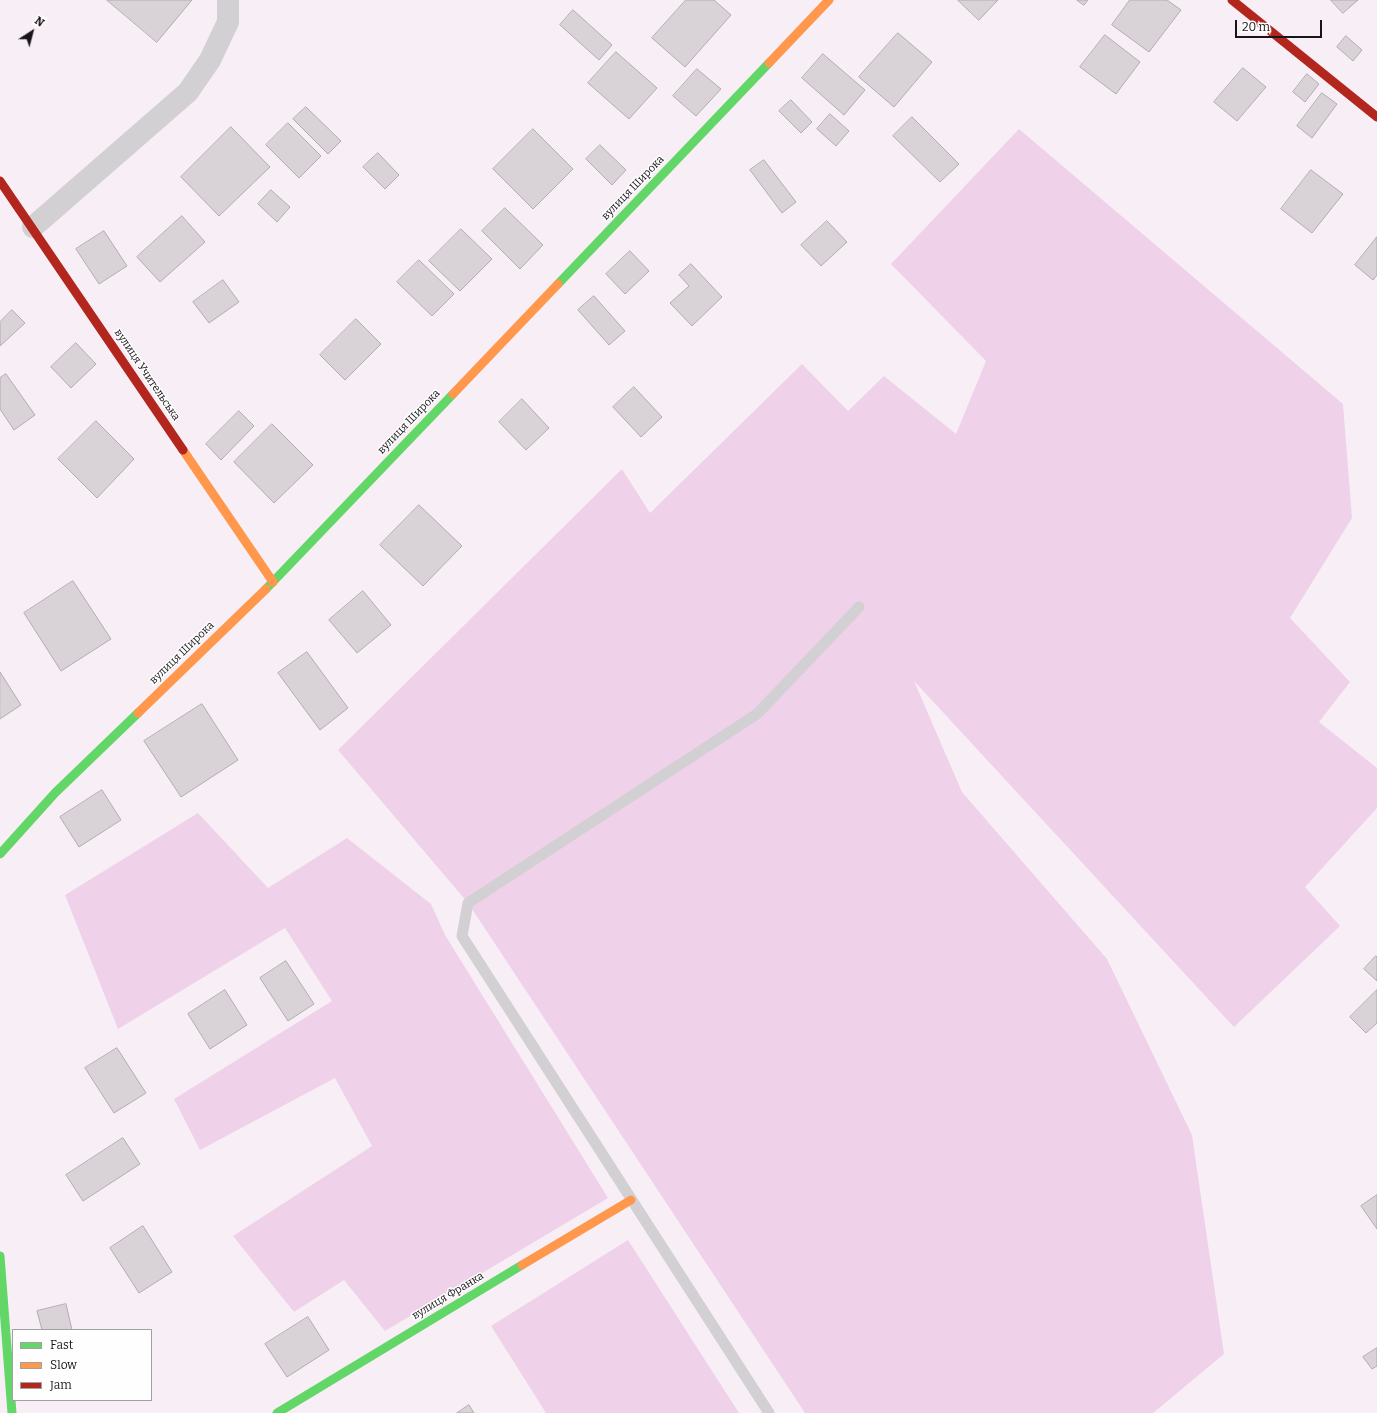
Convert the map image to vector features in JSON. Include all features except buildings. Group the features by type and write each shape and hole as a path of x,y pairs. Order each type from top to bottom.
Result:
{"street":[{"path":"32,227 188,92 210,60 228,22 228,0"},
{"name":"вулиця Широка","path":"0,854 54,793 273,582 829,0"},
{"path":"1232,0 1377,117"},
{"name":"вулиця Учительська","path":"0,181 273,582"},
{"name":"вулиця Франка","path":"277,1413 631,1200"},
{"path":"0,1256 12,1413"}],"lane":[{"path":"769,1413 462,936 468,903 757,714 859,608"}],"shaded area":[{"path":"1019,129 1343,404 1352,518 1290,618 1350,682 1319,722 1377,768 1377,808 1305,887 1340,926 1234,1027 914,681 962,792 1107,959 1192,1135 1224,1354 1153,1413 805,1413 468,903 338,750 622,469 650,513 802,364 848,411 884,376 956,434 986,361 891,264"},
{"path":"198,813 268,888 347,838 431,904 445,935 608,1198 385,1331 344,1280 294,1312 233,1236 372,1146 335,1078 200,1150 174,1099 332,1001 285,928 118,1029 65,895"},
{"path":"628,1240 739,1413 546,1413 491,1326"}],"traffic: fast":[{"path":"558,284 769,63"},
{"path":"266,589 453,394"},
{"path":"0,854 55,793 138,713"},
{"path":"0,1256 12,1413"},
{"path":"277,1413 522,1265"}],"traffic: slow":[{"path":"769,63 829,0"},
{"path":"453,394 558,284"},
{"path":"183,450 273,582"},
{"path":"138,713 266,589"},
{"path":"522,1265 631,1200"}],"traffic: jam":[{"path":"1232,0 1377,117"},
{"path":"0,181 183,450"}]}
